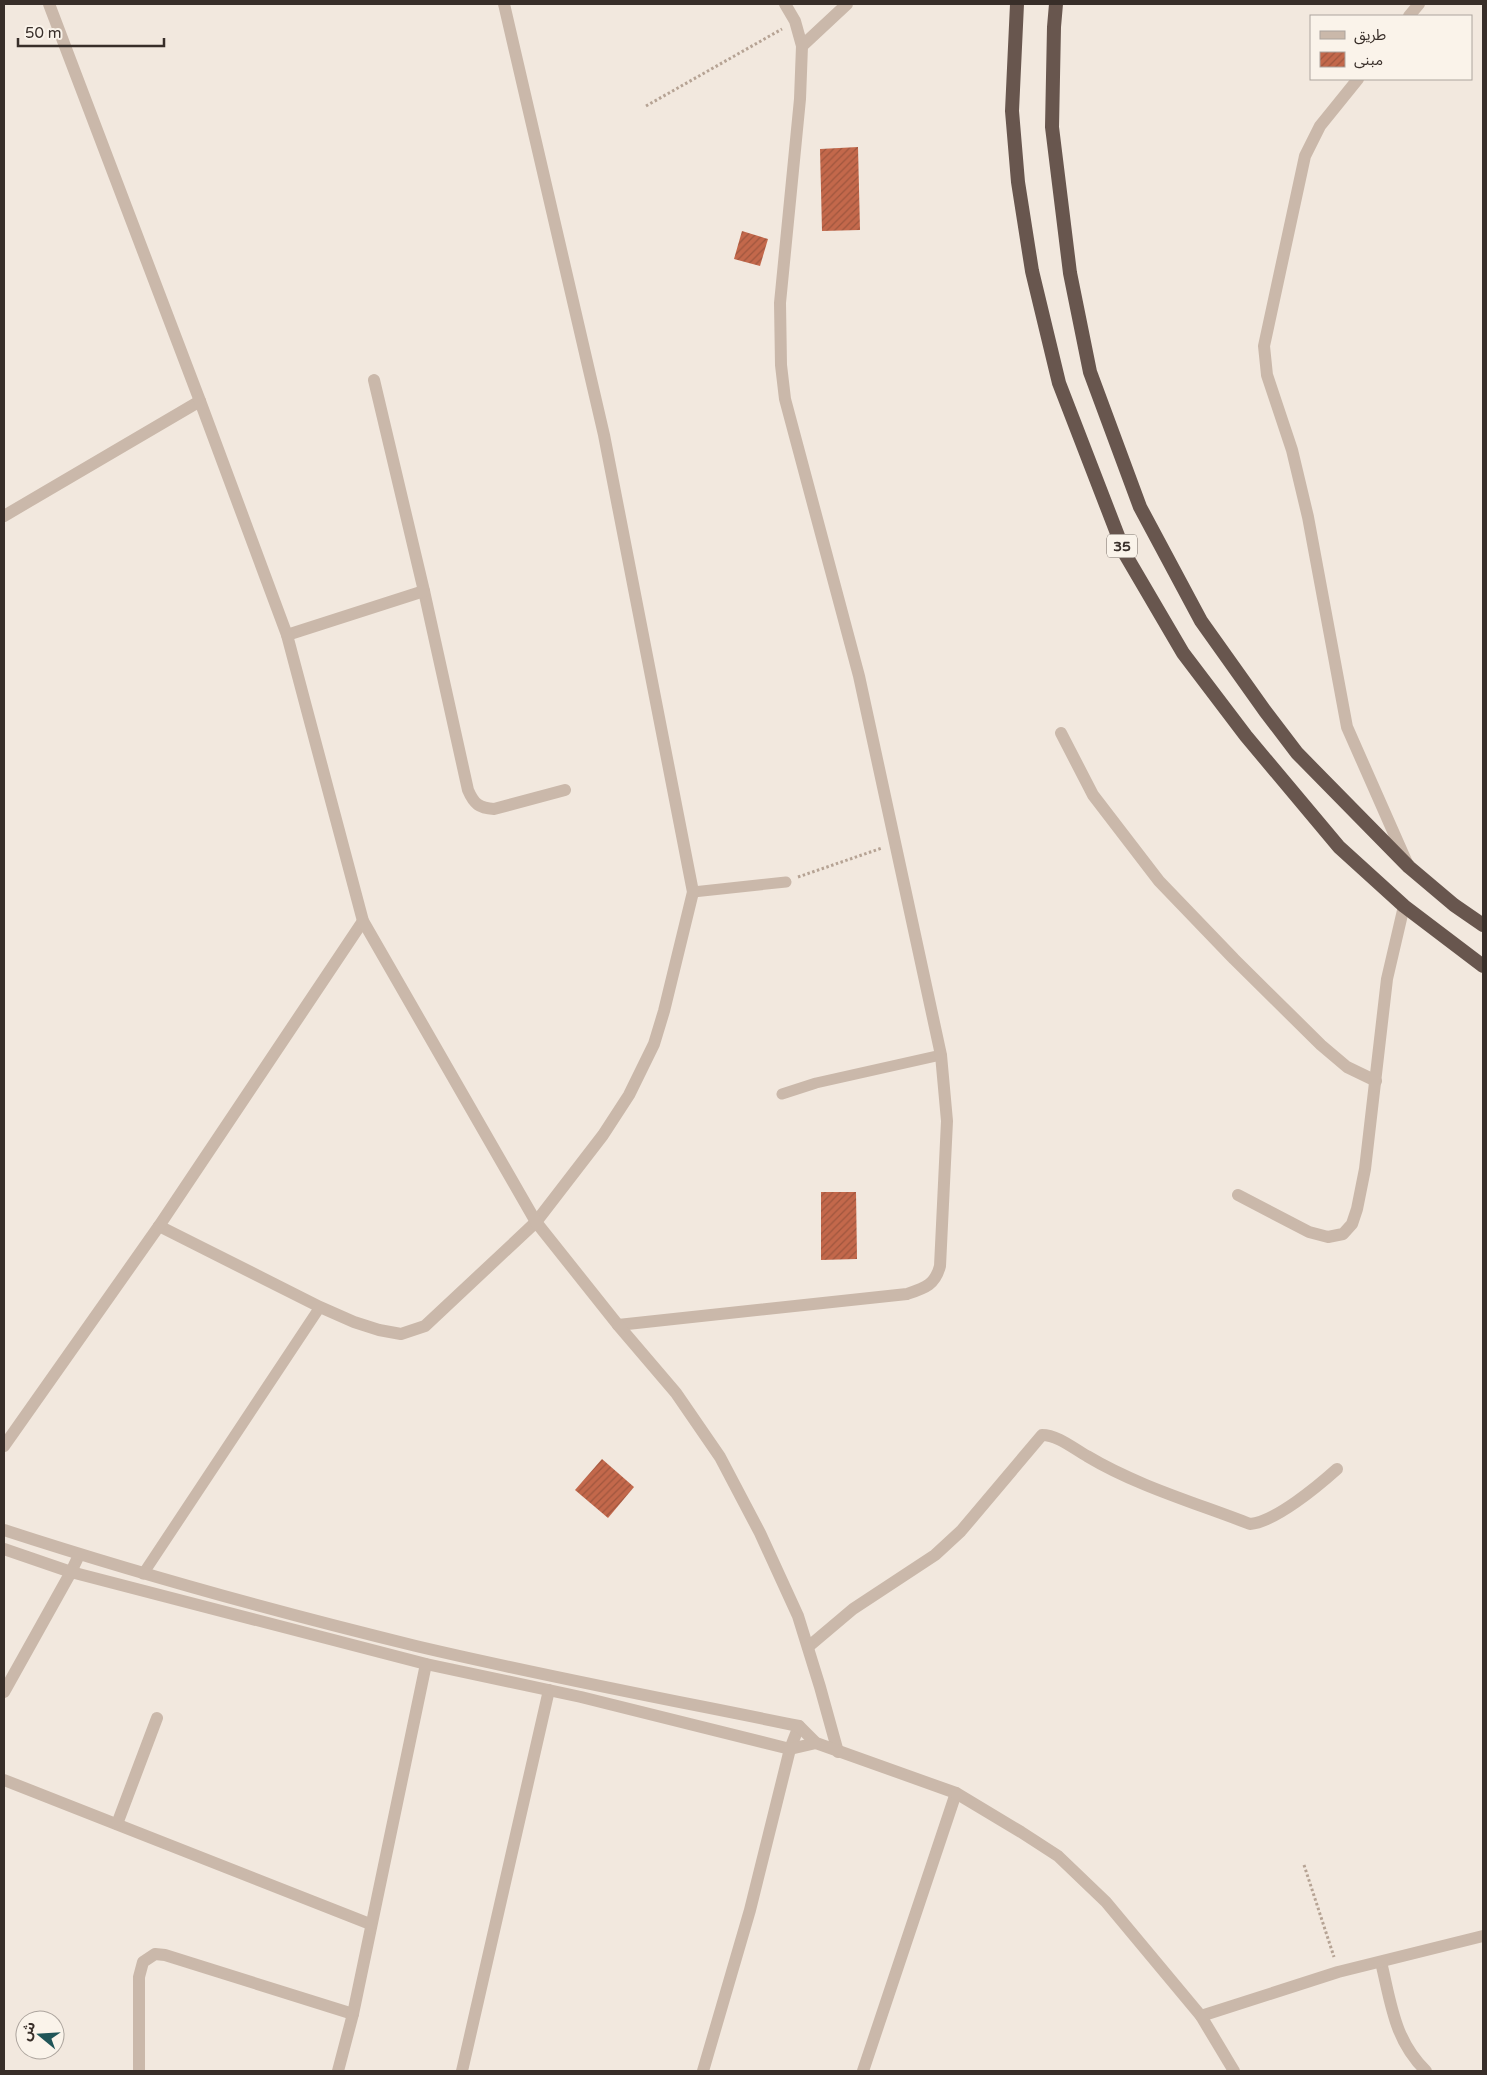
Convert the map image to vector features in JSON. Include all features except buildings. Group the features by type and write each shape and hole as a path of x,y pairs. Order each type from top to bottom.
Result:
{"highway":[{"name":"35","path":"1017,4 1012,111 1018,182 1032,271 1059,383 1125,554 1183,653 1246,736 1339,847 1404,906 1483,966"},
{"name":"35","path":"1056,4 1052,127 1070,273 1090,372 1140,507 1201,621 1297,753 1409,868 1454,905 1483,925"}],"street":[{"path":"49,4 200,401 286,635 363,921 536,1222 618,1325 676,1392 720,1456 760,1533 798,1616 838,1752"},
{"path":"159,1226 320,1307 354,1322 379,1330 401,1334 425,1326 536,1222 603,1135 629,1095 650,1053 664,1012 693,892 604,435 504,4"},
{"path":"618,1325 907,1294 924,1289 932,1283 940,1266 947,1121 941,1055 860,676 785,399 781,365 780,304 800,99 802,46 795,21 786,4"},
{"path":"802,46 847,4"},
{"path":"1410,15 1419,4"},
{"path":"1357,80 1320,126 1305,156 1264,346 1267,375 1292,450 1308,517 1347,727 1409,868"},
{"path":"374,380 424,591 468,790 473,801 482,808 494,809 565,790"},
{"path":"4,516 200,401"},
{"path":"286,635 424,591"},
{"path":"1061,733 1093,795 1159,881 1234,959 1321,1044 1347,1066 1376,1081"},
{"path":"1238,1195 1309,1232 1328,1238 1342,1234 1352,1224 1365,1168 1387,980 1404,906"},
{"path":"4,1446 159,1226 363,921"},
{"path":"808,1647 853,1609 935,1555 961,1531 1042,1435 1049,1435 1058,1439 1100,1464 1131,1478 1250,1524 1260,1523 1269,1518 1314,1488 1337,1469"},
{"path":"4,1530 143,1574 416,1646 537,1673 799,1726 816,1743 956,1793 1058,1856 1106,1902 1201,2016 1234,2071"},
{"path":"4,1548 72,1572 426,1664 549,1690 790,1749 816,1743"},
{"path":"4,1692 72,1572 78,1554"},
{"path":"338,2071 353,2014 370,1924 426,1664"},
{"path":"462,2071 549,1690"},
{"path":"117,1824 156,1718"},
{"path":"703,2071 750,1910 790,1749 799,1726"},
{"path":"4,1780 370,1924"},
{"path":"863,2071 956,1793"},
{"path":"1201,2016 1338,1972 1483,1936"},
{"path":"139,2071 139,1977 144,1962 155,1954 165,1955 353,2014"},
{"path":"1381,1962 1399,2033 1414,2060 1426,2071"}],"lane":[{"path":"693,892 786,882"},
{"path":"782,1094 816,1083 941,1055"},
{"path":"143,1574 320,1307"}],"path":[{"path":"646,106 795,21"},
{"path":"786,882 895,844"},
{"path":"1304,1865 1338,1972"}]}
